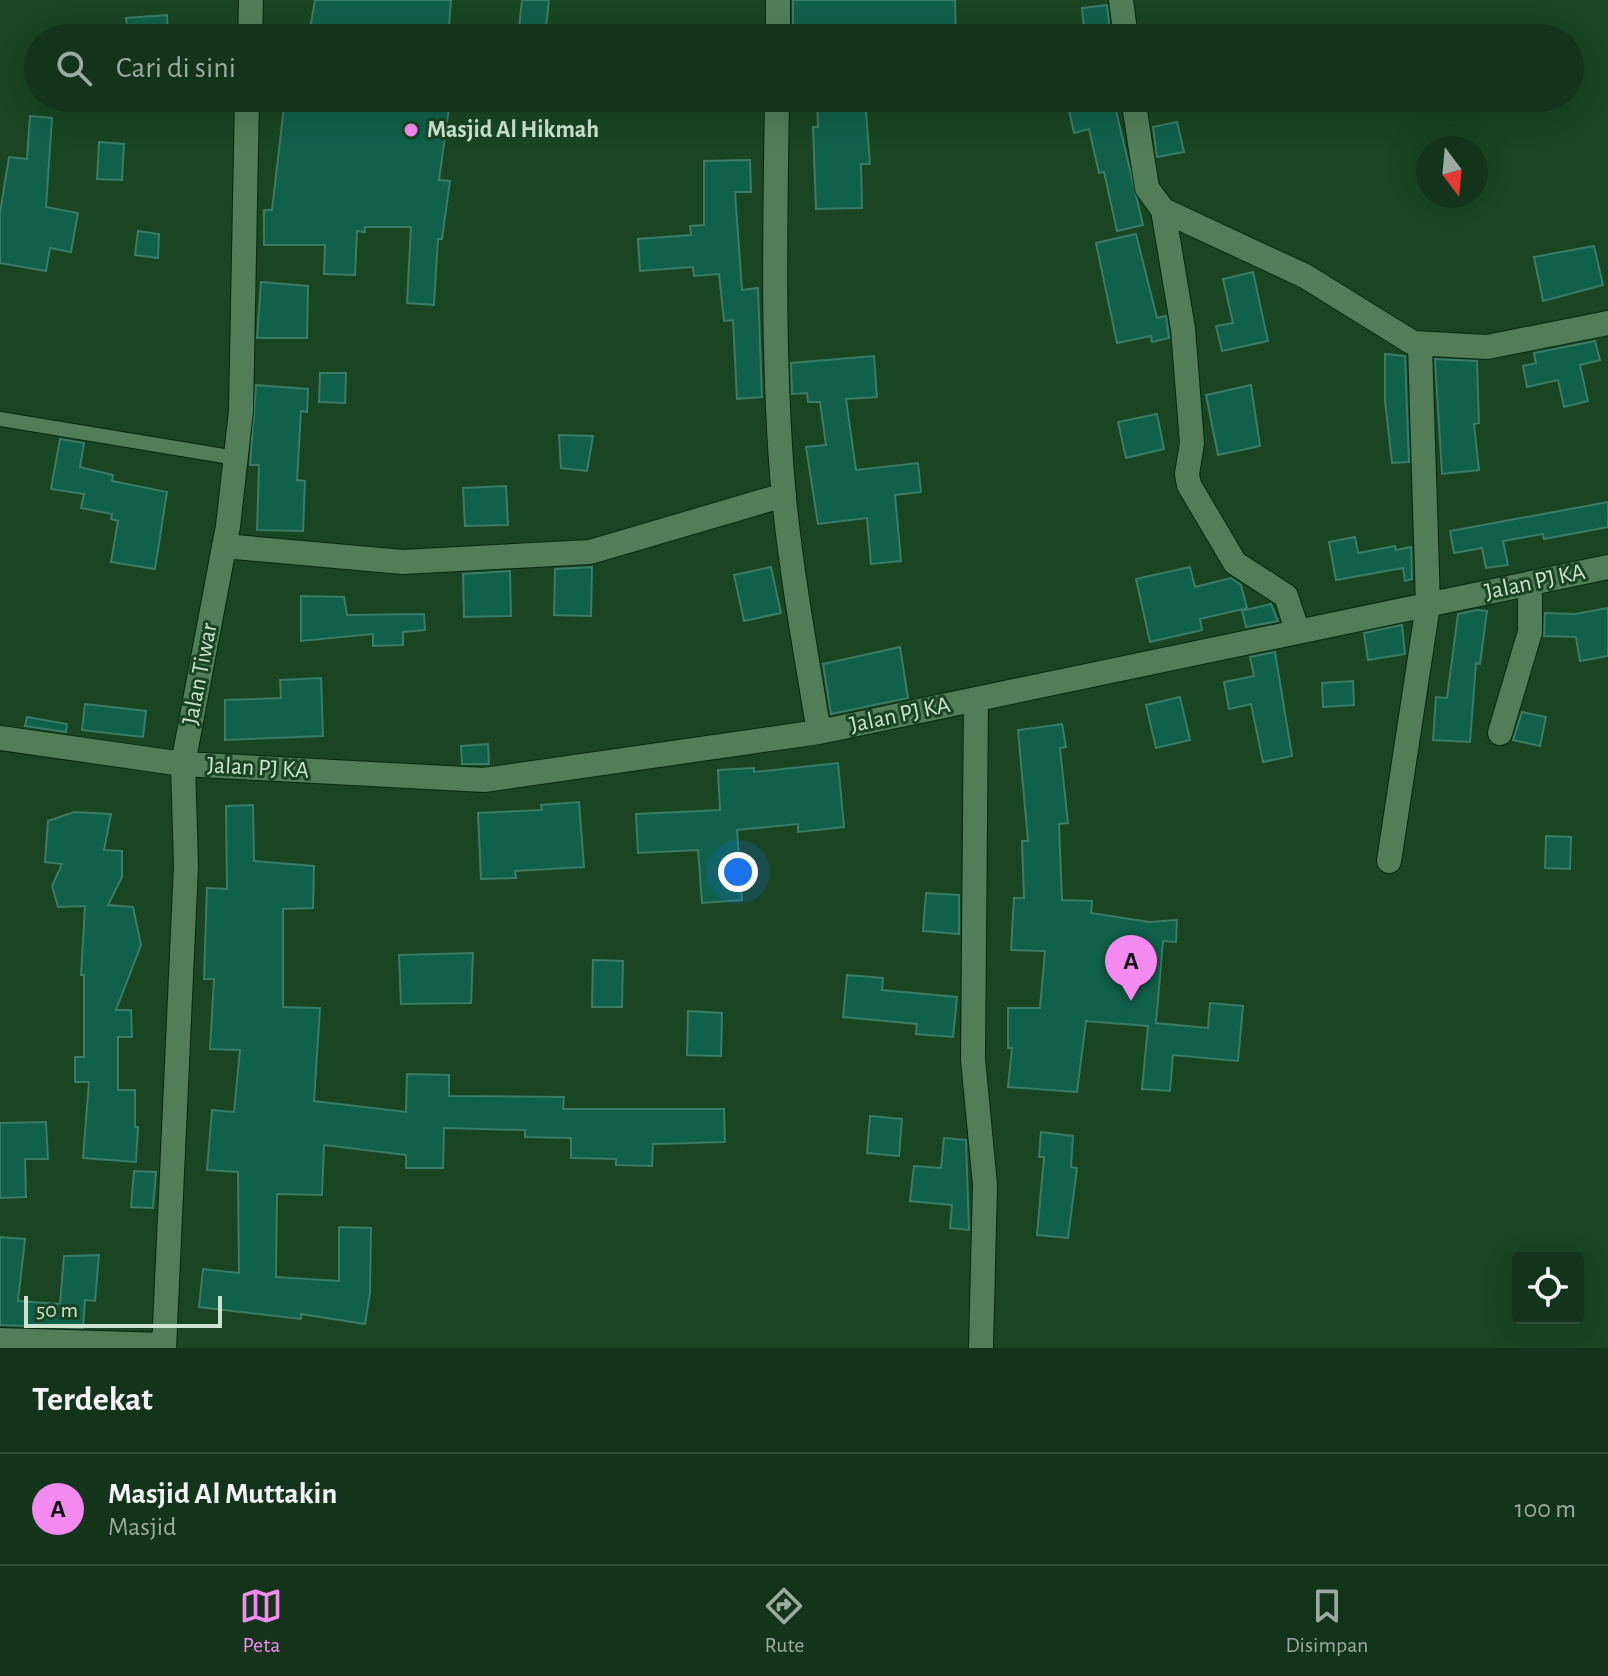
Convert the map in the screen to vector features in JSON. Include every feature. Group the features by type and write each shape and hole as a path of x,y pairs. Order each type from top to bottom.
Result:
{"street":[{"path":"250,24 251,0"},
{"path":"778,0 778,24"},
{"path":"1121,0 1124,24"},
{"name":"Jalan Tiwar","path":"164,1346 186,866 183,764 224,546 241,411 247,112"},
{"path":"777,112 775,258 784,495 819,732"},
{"path":"1135,112 1147,188 1163,210 1183,329 1192,443 1189,485 1235,563 1286,596 1297,630"},
{"path":"1163,210 1305,276 1420,345 1487,347 1608,323"},
{"path":"1389,861 1428,605 1420,345"},
{"path":"224,546 403,562 590,552 784,495"},
{"name":"Jalan PJ KA","path":"0,738 183,764 484,780 819,732 1608,567"},
{"path":"1500,733 1530,632 1530,583"},
{"path":"976,700 973,1059 985,1185 981,1348"},
{"path":"0,1340 164,1346"}],"lane":[{"path":"0,419 236,458"}],"building":[{"path":"315,0 451,0 449,24 311,24"},
{"path":"522,0 549,0 546,24 519,24"},
{"path":"793,0 955,0 956,24 793,24"},
{"path":"1107,5 1109,24 1084,24 1082,8"},
{"path":"167,15 167,24 127,24 126,18"},
{"path":"283,112 448,112 439,180 450,181 442,239 438,239 434,305 407,303 411,227 365,227 365,232 357,231 355,275 324,274 325,245 264,245 264,210 272,210"},
{"path":"817,112 866,112 870,164 861,164 862,208 816,209 813,127 818,127"},
{"path":"1069,112 1116,112 1143,225 1117,231 1104,172 1099,173 1089,129 1074,133"},
{"path":"30,116 52,118 46,207 78,213 71,252 50,248 46,271 0,263 0,213 9,157 27,159"},
{"path":"1177,122 1184,152 1157,157 1153,127"},
{"path":"99,142 124,144 122,180 97,179"},
{"path":"750,160 751,192 735,192 742,290 758,288 762,397 737,399 733,320 724,321 719,274 694,276 693,267 640,271 638,239 691,235 690,226 704,225 704,161"},
{"path":"138,231 159,234 158,258 135,255"},
{"path":"1136,234 1157,318 1166,316 1169,338 1152,342 1151,336 1117,343 1096,243"},
{"path":"1594,246 1603,285 1543,301 1534,257"},
{"path":"1253,272 1268,341 1222,351 1216,326 1233,323 1223,279"},
{"path":"261,282 308,286 307,338 257,338"},
{"path":"1595,341 1600,360 1580,365 1588,401 1564,407 1558,380 1527,387 1523,366 1536,363 1534,353"},
{"path":"1385,354 1405,356 1409,462 1392,463 1385,401"},
{"path":"874,356 877,397 846,399 856,470 918,463 921,492 895,495 901,561 871,564 867,518 818,524 806,447 826,445 820,402 808,402 807,393 792,394 791,363"},
{"path":"1435,359 1477,361 1479,423 1474,424 1479,470 1442,474"},
{"path":"320,373 346,373 345,403 319,402"},
{"path":"256,385 308,389 307,412 301,411 297,480 305,481 303,531 257,530 259,465 250,465"},
{"path":"1251,385 1260,446 1218,455 1206,395"},
{"path":"1157,414 1164,449 1126,458 1118,422"},
{"path":"559,435 593,436 587,471 561,468"},
{"path":"60,439 84,443 80,467 113,475 112,481 167,492 155,569 111,562 118,521 111,519 112,514 81,508 84,494 51,489"},
{"path":"506,486 508,525 465,526 463,488"},
{"path":"1608,502 1608,527 1544,539 1543,534 1503,541 1508,565 1486,568 1482,548 1454,553 1450,531"},
{"path":"1355,537 1358,553 1395,546 1396,550 1411,547 1412,579 1405,581 1403,568 1336,580 1329,542"},
{"path":"592,567 591,616 554,615 555,569"},
{"path":"771,567 781,613 744,621 734,575"},
{"path":"1190,567 1195,587 1231,578 1241,585 1247,608 1200,619 1202,630 1150,642 1136,579"},
{"path":"510,571 511,616 464,617 463,574"},
{"path":"301,596 344,597 347,615 424,614 425,630 403,632 403,645 373,646 373,634 301,641"},
{"path":"1271,604 1278,621 1246,627 1242,611"},
{"path":"1608,608 1608,656 1580,661 1576,637 1544,636 1545,613 1575,614"},
{"path":"1487,611 1480,664 1476,663 1470,742 1433,740 1436,697 1447,698 1458,614"},
{"path":"1402,625 1405,654 1368,660 1364,633"},
{"path":"900,647 908,698 831,714 823,664"},
{"path":"1275,652 1292,756 1263,762 1251,704 1229,709 1224,682 1254,676 1250,657"},
{"path":"321,678 323,736 225,740 225,700 281,698 280,680"},
{"path":"1353,681 1354,705 1323,707 1322,683"},
{"path":"1180,697 1190,740 1156,748 1146,705"},
{"path":"85,704 146,711 143,737 82,730"},
{"path":"1522,712 1546,717 1540,746 1513,740"},
{"path":"27,717 67,724 66,732 25,726"},
{"path":"1062,724 1066,747 1060,748 1068,823 1059,824 1062,900 1092,901 1091,913 1149,922 1177,920 1176,942 1163,941 1156,1023 1208,1028 1210,1003 1243,1006 1238,1061 1173,1055 1170,1091 1142,1089 1148,1026 1086,1021 1077,1092 1008,1087 1012,1048 1008,1048 1008,1008 1040,1008 1045,951 1011,950 1014,898 1024,898 1022,841 1028,841 1018,730"},
{"path":"488,744 489,764 462,764 461,746"},
{"path":"838,763 844,827 798,832 798,824 737,830 742,900 702,903 698,850 638,853 636,814 720,810 718,770 754,768 754,772"},
{"path":"579,802 584,867 515,871 516,878 481,879 478,813 542,810 541,805"},
{"path":"253,805 254,861 314,866 313,908 283,909 283,1007 320,1008 314,1101 406,1112 407,1074 449,1075 449,1096 564,1097 563,1109 724,1109 725,1142 653,1144 652,1166 616,1165 616,1159 571,1158 571,1138 525,1137 525,1130 444,1128 443,1168 406,1168 406,1155 324,1145 322,1195 277,1194 276,1277 339,1281 339,1227 371,1228 370,1293 365,1324 301,1314 301,1319 199,1307 203,1269 239,1273 238,1172 207,1170 212,1110 234,1112 240,1050 210,1049 214,979 204,979 207,888 227,889 226,806"},
{"path":"74,812 111,814 104,850 122,851 122,877 108,905 133,907 141,945 116,1010 131,1010 132,1037 118,1037 118,1090 135,1090 135,1127 138,1127 136,1162 83,1158 89,1082 75,1082 75,1057 84,1057 84,975 81,975 85,906 58,907 52,886 62,864 45,862 48,821"},
{"path":"1546,836 1571,837 1570,869 1545,868"},
{"path":"926,893 959,895 959,934 923,931"},
{"path":"473,953 471,1003 401,1004 399,955"},
{"path":"593,960 623,961 622,1007 592,1007"},
{"path":"847,975 883,978 882,990 957,997 953,1037 916,1034 917,1024 843,1017"},
{"path":"688,1011 722,1013 721,1056 687,1055"},
{"path":"870,1116 902,1119 899,1156 867,1153"},
{"path":"46,1122 48,1159 25,1159 26,1197 0,1198 0,1123"},
{"path":"1041,1132 1073,1136 1071,1167 1077,1168 1068,1238 1037,1235 1044,1157 1039,1157"},
{"path":"944,1138 966,1140 969,1230 950,1228 952,1205 910,1201 914,1166 941,1168"},
{"path":"134,1171 156,1172 153,1208 131,1207"},
{"path":"0,1237 25,1239 18,1301 60,1304 64,1256 99,1255 95,1301 85,1300 83,1328 0,1325"}],"place":[{"name":"Masjid Al Hikmah","path":"411,130"},
{"name":"Masjid Al Muttakin","path":"1131,1001"}]}
